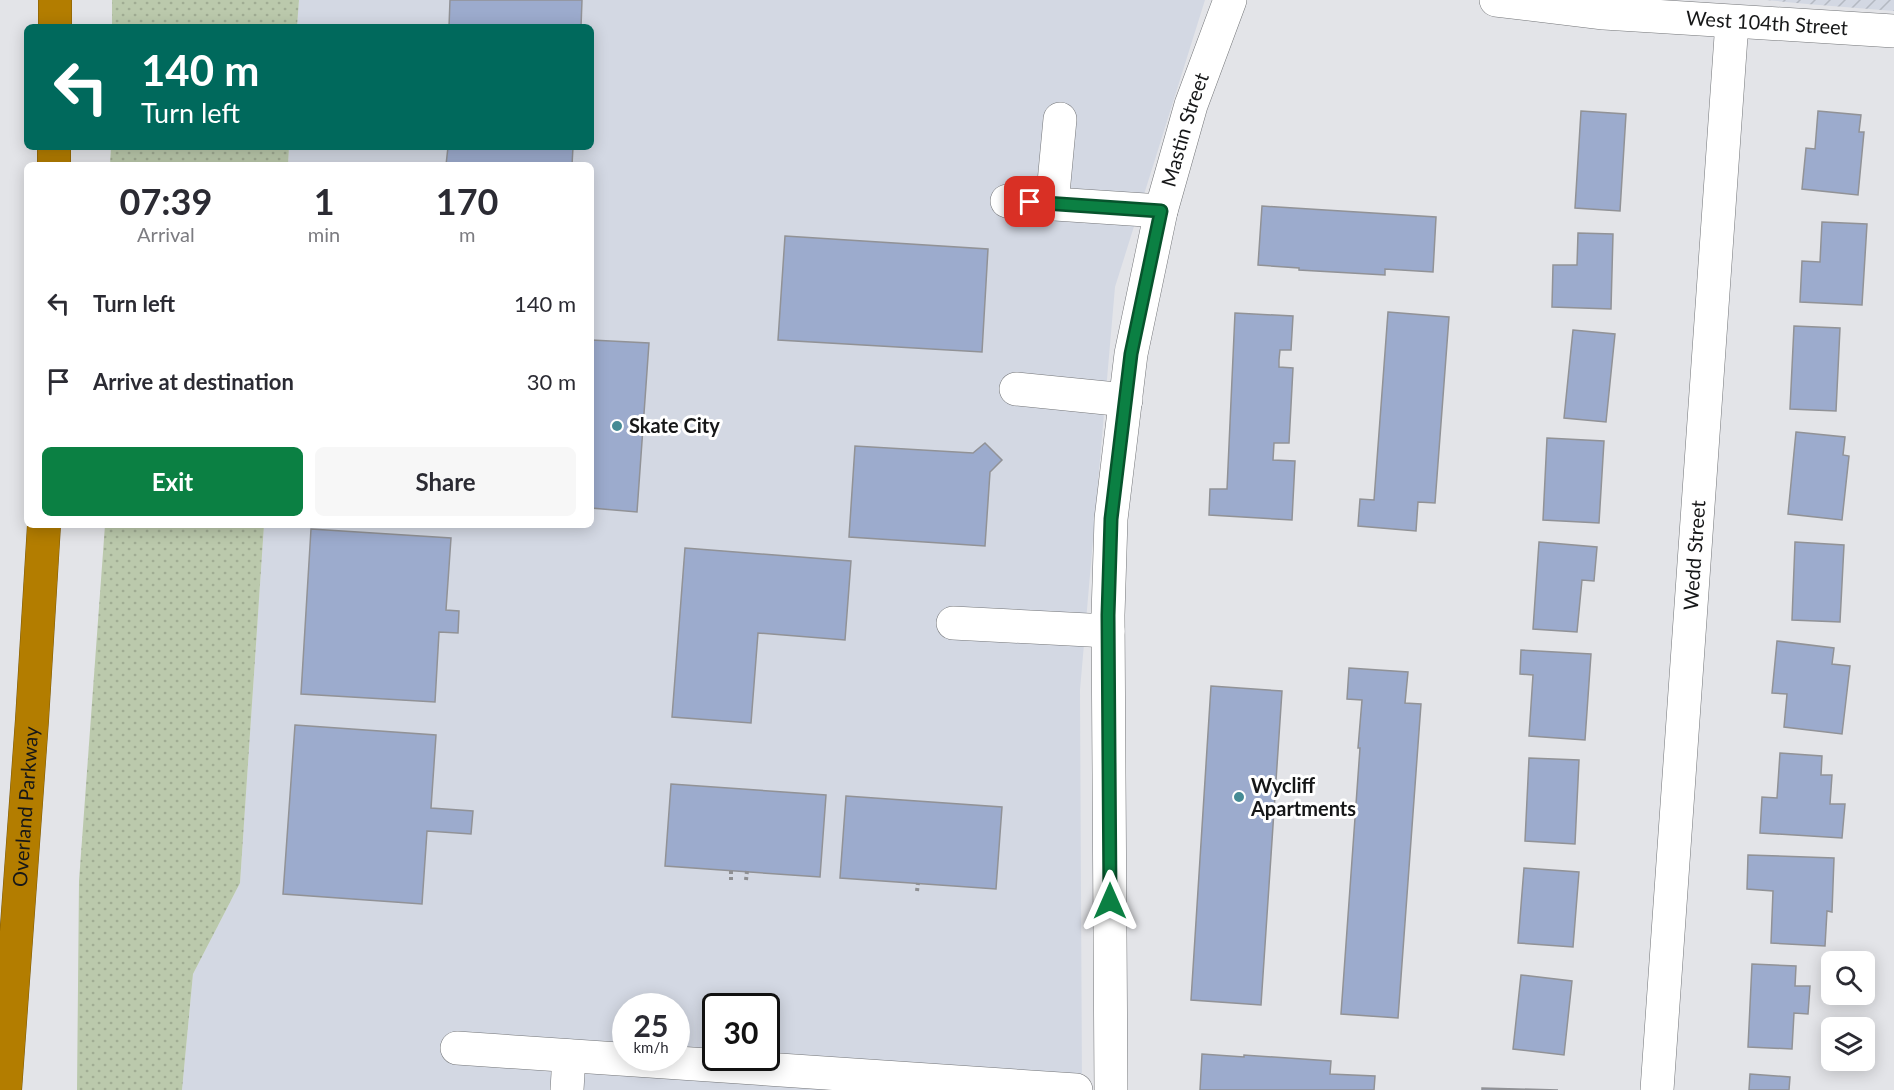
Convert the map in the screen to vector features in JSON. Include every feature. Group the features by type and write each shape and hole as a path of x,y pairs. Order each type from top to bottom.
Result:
{"highway":[{"path":"54,24 55,0"},
{"name":"Overland Parkway","path":"5,1090 44,528"}],"street":[{"name":"Mastin Street","path":"1111,1090 1108,631 1111,519 1131,354 1161,211 1191,105 1230,0"},
{"name":"West 104th Street","path":"1496,0 1604,13 1894,31"},
{"name":"Wedd Street","path":"1657,1090 1732,21"},
{"path":"1052,204 1060,119"},
{"path":"1007,201 1161,211"},
{"path":"1016,389 1126,399"},
{"path":"953,623 1108,631"},
{"path":"457,1048 1076,1090"},
{"path":"567,1090 569,1056"}],"path":[{"path":"731,870 731,880"},
{"path":"746,880 747,871"},
{"path":"917,891 918,883"}],"shaded area":[{"path":"299,0 1205,0 1115,287 1080,690 1082,1090 182,1090 193,974 240,883 264,528 594,528 594,162 288,162 289,150 594,150 594,24 297,24"},
{"path":"1766,0 1894,0 1894,11 1807,4"}],"green space":[{"path":"112,0 299,0 297,24 112,24"},
{"path":"111,150 289,150 288,162 110,162"},
{"path":"105,528 264,528 240,883 193,974 182,1090 77,1090 79,881"}],"building":[{"path":"450,0 582,0 581,24 449,24"},
{"path":"1581,111 1626,114 1620,211 1575,208"},
{"path":"1818,111 1861,115 1859,132 1864,132 1858,195 1802,189 1806,148 1815,149"},
{"path":"448,150 573,150 572,162 446,162"},
{"path":"1262,206 1436,217 1433,272 1385,269 1385,275 1258,265"},
{"path":"1822,222 1867,224 1862,305 1800,302 1802,261 1820,262"},
{"path":"1578,233 1613,234 1611,309 1552,307 1553,265 1577,265"},
{"path":"785,236 988,249 982,352 778,340"},
{"path":"1388,312 1449,317 1435,503 1418,502 1416,531 1358,526 1360,499 1374,500"},
{"path":"1235,313 1293,316 1291,350 1280,350 1279,360 1279,367 1293,368 1289,443 1274,443 1273,460 1295,461 1292,520 1209,515 1210,489 1227,489"},
{"path":"1794,326 1840,328 1836,411 1790,409"},
{"path":"1573,330 1615,334 1606,422 1564,418"},
{"name":"Skate City","path":"594,340 649,343 637,512 594,508"},
{"path":"1796,432 1845,437 1843,455 1849,456 1842,520 1788,514"},
{"path":"1547,438 1604,441 1599,523 1543,520"},
{"path":"985,443 1002,460 990,472 985,546 849,537 855,446 973,453"},
{"path":"311,529 451,538 446,610 459,611 458,633 439,632 435,702 301,694"},
{"path":"1539,542 1597,547 1594,581 1582,580 1577,632 1533,629"},
{"path":"1795,542 1844,545 1840,622 1792,620"},
{"path":"685,548 851,561 845,640 758,633 751,723 672,717"},
{"path":"1777,641 1834,648 1832,664 1850,666 1842,734 1784,727 1787,694 1772,693"},
{"path":"1521,650 1591,654 1585,740 1529,736 1533,675 1520,674"},
{"path":"1349,668 1408,672 1405,703 1421,704 1398,1018 1341,1014 1362,700 1347,699"},
{"name":"Wycliff Apartments","path":"1211,686 1282,691 1261,1005 1191,1000"},
{"path":"295,725 436,735 431,808 473,811 471,834 427,831 422,904 283,894"},
{"path":"1780,753 1822,756 1821,775 1832,775 1830,804 1845,804 1842,838 1760,833 1762,797 1777,798"},
{"path":"1529,758 1579,760 1575,844 1525,841"},
{"path":"671,784 826,795 820,877 665,866"},
{"path":"846,796 1002,807 996,889 840,878"},
{"path":"1748,855 1834,858 1832,912 1827,911 1825,946 1771,943 1773,891 1747,889"},
{"path":"1524,868 1579,872 1573,947 1518,943"},
{"path":"1752,964 1796,966 1795,986 1810,986 1808,1014 1794,1013 1792,1049 1748,1047"},
{"path":"1521,975 1572,981 1564,1055 1513,1049"},
{"path":"1202,1054 1331,1061 1330,1074 1375,1076 1374,1090 1200,1090"},
{"path":"1750,1074 1790,1077 1789,1090 1749,1090"},
{"path":"1482,1088 1558,1090 1482,1090"}],"place":[{"name":"Skate City","path":"617,426"},
{"name":"Wycliff Apartments","path":"1239,797"}],"route":[{"path":"1030,202 1161,211 1131,354 1111,519 1108,615 1110,901"}]}
